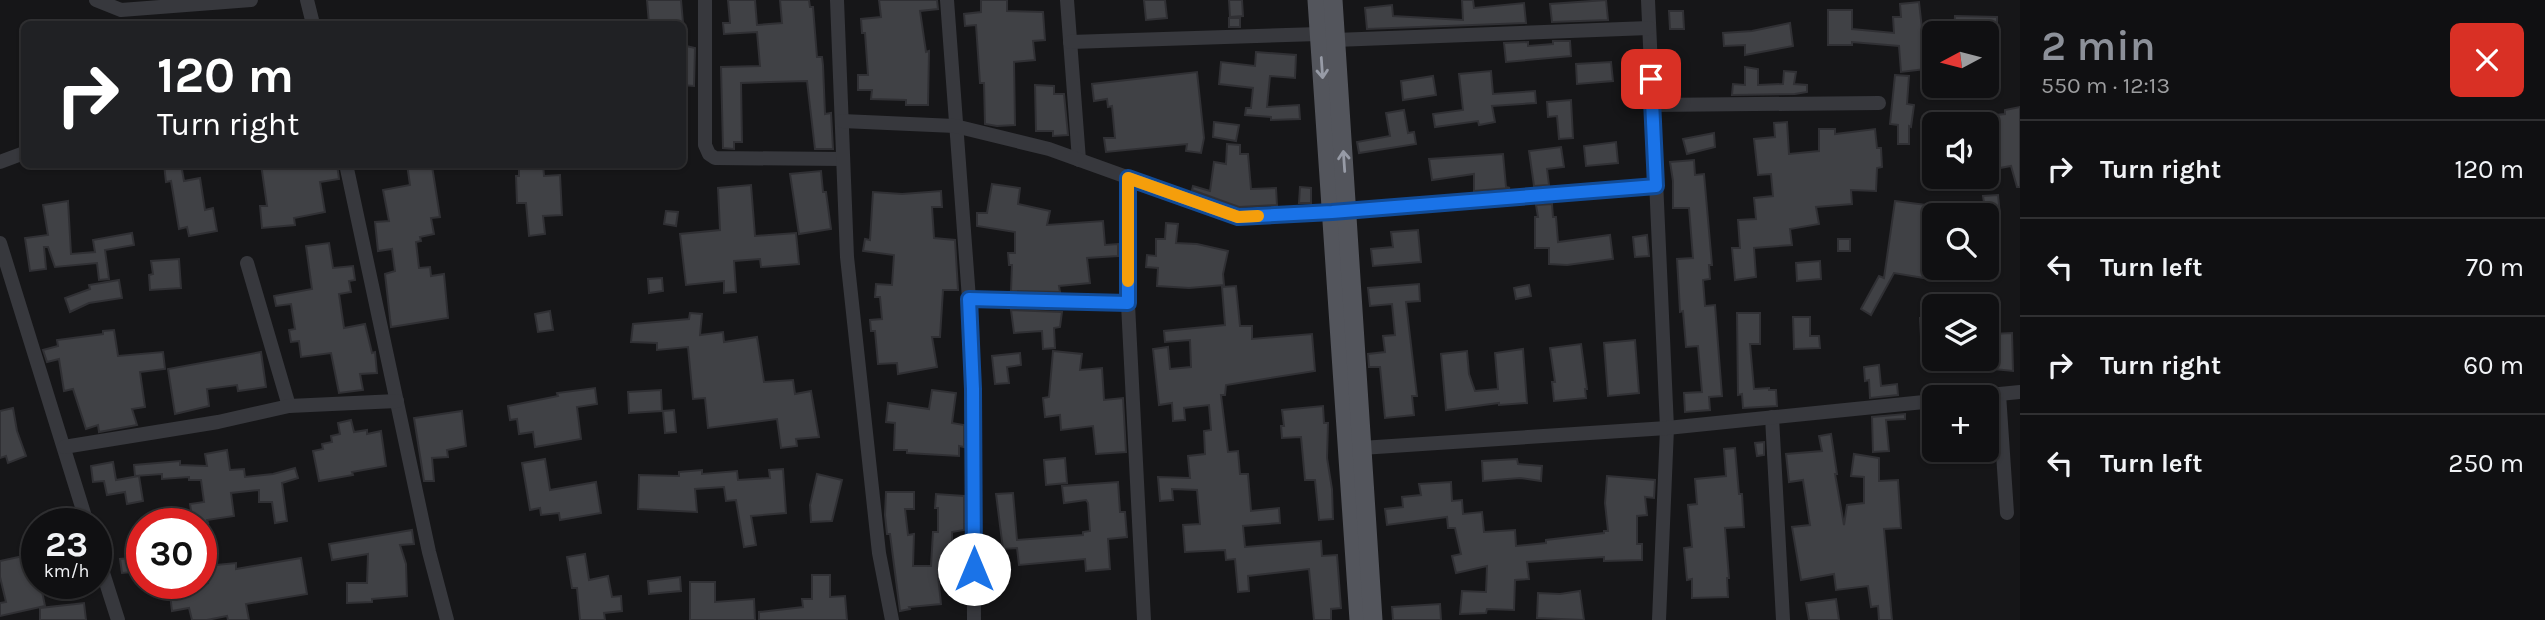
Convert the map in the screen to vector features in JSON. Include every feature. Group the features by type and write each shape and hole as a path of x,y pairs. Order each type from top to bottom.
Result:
{"main road":[{"path":"1317,0 1327,37 1373,620"},
{"path":"1327,37 1332,0"},
{"path":"1340,211 1359,620"}],"street":[{"path":"96,0 121,10 166,3 251,0"},
{"path":"307,0 312,21"},
{"path":"705,0 705,145 709,154 715,158 843,159"},
{"path":"837,0 848,270 879,553 892,620"},
{"path":"947,0 973,389 974,620"},
{"path":"1067,0 1079,160"},
{"path":"1648,0 1667,428 1659,620"},
{"path":"1070,43 1649,28"},
{"path":"1653,105 1879,103"},
{"path":"842,121 955,126 1049,149 1238,217 1656,186"},
{"path":"0,162 21,154"},
{"path":"346,168 429,552 447,620"},
{"path":"1128,178 1128,303 1144,620"},
{"path":"0,243 83,508"},
{"path":"247,262 289,406"},
{"path":"969,299 1128,303"},
{"path":"2007,513 1999,394 2020,392"},
{"path":"64,447 218,422 289,406 397,401"},
{"path":"1361,448 1667,428 1922,402"},
{"path":"1772,417 1783,620"},
{"path":"111,599 118,620"}],"building":[{"path":"647,0 681,0 683,21 649,21"},
{"path":"728,0 755,0 757,25 782,23 780,0 809,0 810,7 813,7 817,57 822,57 825,114 831,113 833,149 815,149 807,81 741,83 742,142 734,142 734,149 723,148 721,67 760,66 757,32 724,34 723,23 730,23"},
{"path":"879,0 937,0 938,9 920,11 926,52 929,51 928,105 906,105 906,100 871,99 872,90 858,90 858,75 868,75 865,33 862,33 861,19 881,17"},
{"path":"981,0 1007,0 1007,11 1043,12 1045,40 1033,41 1035,60 1014,62 1015,125 985,124 984,83 980,83 976,25 965,26 964,14 981,12"},
{"path":"1144,0 1165,0 1167,18 1146,20"},
{"path":"1229,0 1242,0 1243,16 1230,17"},
{"path":"1462,0 1473,0 1474,8 1524,3 1526,23 1367,29 1365,8 1392,5 1393,16 1463,20"},
{"path":"1606,0 1608,20 1552,22 1550,4"},
{"path":"1919,2 1922,69 1901,72 1899,46 1852,42 1852,45 1828,45 1828,10 1852,10 1852,29 1894,33 1893,17 1901,17 1900,4"},
{"path":"1669,11 1683,11 1684,29 1670,29"},
{"path":"1955,16 1997,17 1997,21 1955,21"},
{"path":"1229,18 1240,18 1240,27 1229,27"},
{"path":"1790,23 1793,46 1745,55 1745,45 1724,46 1723,33 1752,31"},
{"path":"1553,41 1570,41 1571,56 1506,62 1504,43 1528,42 1528,46 1553,44"},
{"path":"686,46 695,48 694,86 686,85"},
{"path":"1256,52 1296,55 1295,78 1270,76 1267,107 1299,105 1300,119 1271,120 1271,117 1245,115 1246,108 1251,108 1253,88 1219,84 1221,62 1255,66"},
{"path":"1611,62 1613,81 1577,84 1576,64"},
{"path":"1745,67 1758,69 1758,85 1783,84 1784,71 1796,72 1794,84 1807,85 1807,92 1732,95 1733,84 1745,85"},
{"path":"1491,71 1493,94 1535,91 1536,103 1492,106 1495,122 1479,125 1478,121 1435,127 1433,114 1463,110 1459,74"},
{"path":"1197,72 1204,138 1201,153 1186,151 1187,144 1106,152 1104,138 1115,138 1112,106 1108,107 1107,99 1094,101 1092,84"},
{"path":"1895,75 1909,76 1907,104 1914,105 1911,127 1909,126 1909,144 1898,144 1898,125 1890,124"},
{"path":"1433,76 1436,95 1403,100 1401,81"},
{"path":"1035,85 1054,86 1054,94 1064,94 1068,135 1053,136 1053,131 1036,131"},
{"path":"1571,100 1573,138 1559,139 1557,116 1548,117 1547,102"},
{"path":"2020,107 2020,187 2017,187 2011,166 2000,168 1999,115 2005,114 2005,110"},
{"path":"1404,110 1408,133 1414,132 1416,144 1359,153 1357,142 1390,136 1386,113"},
{"path":"1214,122 1239,125 1236,141 1213,137"},
{"path":"1787,122 1789,154 1819,151 1819,129 1835,129 1835,134 1875,129 1877,148 1881,148 1882,167 1877,168 1876,191 1851,190 1852,204 1816,207 1819,224 1790,229 1792,245 1754,248 1756,277 1735,280 1732,248 1740,248 1738,220 1756,219 1754,198 1773,196 1771,174 1758,175 1754,139 1775,137 1774,123"},
{"path":"1714,133 1715,147 1687,154 1683,139"},
{"path":"1616,142 1618,163 1586,166 1584,146"},
{"path":"1227,144 1240,145 1240,154 1248,154 1251,189 1276,188 1277,205 1239,207 1192,190 1193,186 1210,191 1214,162 1226,164"},
{"path":"1561,147 1564,167 1547,169 1549,185 1534,186 1529,151"},
{"path":"1503,154 1506,187 1510,188 1474,191 1474,174 1432,180 1429,159"},
{"path":"1694,160 1695,175 1704,174 1712,265 1709,265 1710,279 1703,280 1705,306 1715,305 1722,396 1709,397 1710,410 1685,412 1684,393 1702,392 1698,346 1686,347 1683,311 1680,312 1677,259 1693,258 1689,208 1673,208 1670,162"},
{"path":"164,168 182,168 184,181 200,178 205,210 213,208 217,231 189,236 187,227 179,229 171,181 166,182"},
{"path":"262,168 338,168 339,179 320,182 325,212 294,218 295,225 262,228 260,206 267,206"},
{"path":"408,168 432,168 440,217 431,218 434,234 420,237 421,241 416,242 419,268 430,267 431,276 444,274 448,318 391,327 385,274 395,271 392,249 378,251 375,222 389,221 383,190 410,185"},
{"path":"519,168 543,168 544,176 560,175 562,215 543,216 545,234 529,236 526,203 517,203 516,176 519,176"},
{"path":"821,171 831,229 799,234 790,174"},
{"path":"992,184 1020,188 1018,204 1050,211 1047,225 1103,221 1105,245 1118,244 1118,256 1087,258 1090,283 1059,286 1060,292 1011,291 1012,265 1009,265 1008,253 1015,253 1015,232 977,226 977,213 987,213"},
{"path":"751,185 755,236 796,233 799,264 761,267 760,259 734,261 736,292 724,293 724,281 686,285 680,234 720,230 718,188"},
{"path":"1300,187 1311,188 1311,203 1299,203"},
{"path":"941,191 942,207 932,207 934,238 955,240 958,290 943,290 940,337 932,337 937,367 898,374 897,363 878,364 875,331 871,331 870,320 882,319 880,297 875,297 876,284 892,285 894,255 863,251 865,239 870,240 873,192 902,194"},
{"path":"1998,195 1999,203 1984,203 1983,196"},
{"path":"68,201 71,254 95,252 93,240 132,233 134,245 105,250 109,279 99,280 97,263 55,267 48,247 44,247 46,269 30,271 25,238 48,235 43,205"},
{"path":"1895,201 1922,204 1922,278 1894,273 1871,315 1861,309 1879,276 1884,278"},
{"path":"1552,204 1558,242 1610,235 1613,259 1567,265 1549,264 1549,248 1535,248 1535,217 1538,217 1536,205"},
{"path":"666,211 678,212 676,226 664,224"},
{"path":"1166,223 1178,224 1176,243 1197,244 1228,251 1223,274 1224,285 1189,288 1157,286 1158,268 1146,267 1147,255 1156,256 1156,239 1165,239"},
{"path":"1418,230 1421,262 1373,266 1371,249 1393,247 1391,232"},
{"path":"1647,235 1649,256 1635,257 1633,237"},
{"path":"1838,239 1850,239 1850,251 1838,251"},
{"path":"329,243 333,268 353,266 355,280 349,281 351,292 339,294 344,328 365,324 372,353 375,352 377,373 360,374 363,390 339,393 331,353 301,357 299,341 291,342 289,330 295,329 291,304 276,306 274,296 312,289 306,246"},
{"path":"179,259 181,288 150,290 149,275 153,274 151,261"},
{"path":"1820,261 1821,279 1797,281 1796,263"},
{"path":"662,278 663,291 649,293 648,279"},
{"path":"119,280 122,298 89,303 70,312 65,298 90,289 89,285"},
{"path":"1419,284 1420,301 1406,302 1417,396 1412,396 1414,415 1385,418 1380,367 1369,367 1368,354 1385,352 1383,336 1395,335 1392,304 1370,306 1368,288"},
{"path":"1529,285 1531,296 1516,299 1514,288"},
{"path":"1236,286 1240,326 1252,326 1252,339 1312,334 1315,371 1226,385 1225,395 1221,395 1228,452 1238,451 1240,474 1248,474 1251,511 1279,508 1280,523 1243,526 1245,547 1321,541 1322,556 1337,555 1341,608 1331,609 1331,620 1314,620 1309,569 1248,576 1249,591 1238,592 1235,559 1226,560 1225,550 1185,552 1183,525 1200,524 1197,490 1172,489 1173,500 1160,501 1158,477 1190,478 1188,456 1205,454 1204,431 1211,430 1209,405 1184,408 1185,420 1173,421 1172,403 1159,405 1153,349 1168,347 1170,369 1191,367 1190,340 1165,342 1164,331 1225,325 1222,287"},
{"path":"1011,310 1062,312 1060,327 1054,328 1055,348 1043,349 1042,331 1014,333"},
{"path":"550,311 553,330 538,332 535,314"},
{"path":"690,313 702,314 700,335 723,332 724,342 757,337 764,382 793,380 795,394 811,391 819,437 796,439 797,446 781,448 777,419 708,428 705,398 693,399 688,347 657,350 657,343 631,342 633,324 689,319"},
{"path":"1737,313 1760,313 1760,344 1750,344 1754,389 1776,390 1777,406 1743,408 1742,394 1738,395"},
{"path":"1793,317 1810,317 1810,336 1819,336 1820,348 1794,349"},
{"path":"1920,318 1922,318 1922,356"},
{"path":"114,330 118,356 163,352 165,369 140,372 145,407 132,409 137,425 99,432 98,425 86,429 73,389 64,391 59,359 47,362 43,350 58,346 57,340"},
{"path":"2012,333 2013,371 1999,370 1999,334"},
{"path":"1635,340 1639,393 1608,396 1604,343"},
{"path":"1581,344 1586,398 1554,401 1552,382 1555,382 1550,348"},
{"path":"1523,349 1527,403 1499,403 1446,410 1441,354 1467,351 1469,374 1475,391 1498,389 1495,353"},
{"path":"1053,351 1082,354 1080,370 1102,368 1104,400 1123,398 1126,452 1096,454 1093,426 1061,430 1060,415 1045,417 1043,398 1049,397"},
{"path":"261,352 266,387 238,391 237,385 207,389 209,406 175,414 168,369"},
{"path":"1020,353 1021,365 1007,367 1009,383 995,384 992,356"},
{"path":"1879,365 1881,386 1897,384 1898,395 1870,398 1869,380 1865,381 1864,367"},
{"path":"595,388 597,404 577,407 581,439 535,447 533,432 519,434 517,419 510,420 508,406 558,396 557,393"},
{"path":"661,390 662,411 629,413 628,392"},
{"path":"932,390 956,393 952,423 964,425 964,447 959,446 959,456 894,450 895,423 886,422 888,403 929,409"},
{"path":"1323,406 1324,423 1328,423 1327,458 1333,519 1319,520 1315,480 1305,480 1301,437 1282,438 1281,426 1284,426 1282,410"},
{"path":"13,408 17,431 26,456 8,463 6,456 0,458 0,411"},
{"path":"674,410 676,432 665,433 663,411"},
{"path":"462,411 466,446 447,450 448,457 432,458 434,481 424,481 414,418"},
{"path":"1905,414 1905,419 1886,420 1889,451 1873,452 1872,417"},
{"path":"351,420 354,432 367,430 367,434 381,431 386,466 319,481 313,451 323,449 322,444 332,442 331,436 340,434 338,423"},
{"path":"1831,434 1844,525 1847,505 1864,503 1864,477 1851,476 1854,454 1879,458 1879,481 1898,480 1901,528 1884,529 1892,620 1879,620 1878,606 1871,607 1868,586 1836,590 1834,574 1801,580 1792,527 1810,525 1803,480 1789,482 1786,454 1822,451 1819,436"},
{"path":"1764,442 1764,455 1757,456 1755,443"},
{"path":"1735,448 1744,527 1725,528 1728,597 1692,598 1692,579 1687,580 1684,548 1692,547 1688,505 1697,504 1695,479 1726,476 1724,449"},
{"path":"227,450 230,470 244,469 245,477 295,468 298,478 282,483 287,521 275,523 272,502 259,502 259,490 231,493 234,516 217,519 217,508 191,508 190,504 204,502 201,480 189,480 189,477 162,479 162,474 135,476 134,465 180,461 180,465 207,466 205,454"},
{"path":"1065,458 1067,483 1046,485 1044,460"},
{"path":"545,459 550,490 596,482 601,513 560,520 559,513 541,515 540,508 530,510 522,463"},
{"path":"1517,459 1518,464 1542,466 1541,481 1520,478 1483,481 1482,461"},
{"path":"113,462 116,480 139,476 143,501 127,504 125,492 107,495 104,481 93,482 91,466"},
{"path":"783,469 786,513 751,516 756,545 744,547 736,500 726,501 724,487 695,489 697,512 638,509 639,475 679,476 679,472 702,470 702,474 737,471 738,480 770,478 769,470"},
{"path":"817,474 842,480 832,521 811,522 810,505"},
{"path":"1607,476 1655,480 1654,498 1645,497 1647,515 1637,516 1637,544 1642,544 1642,560 1604,561 1604,557 1527,562 1529,579 1515,580 1514,610 1487,609 1486,613 1460,614 1462,591 1486,592 1487,566 1456,573 1452,556 1461,554 1455,528 1448,528 1447,517 1387,525 1385,509 1403,507 1402,497 1421,495 1419,484 1451,482 1452,501 1462,500 1463,514 1482,512 1484,532 1515,530 1516,546 1604,533 1608,531 1605,503"},
{"path":"1118,482 1120,512 1125,512 1127,537 1108,539 1110,569 1086,571 1085,559 1019,565 1017,548 1003,549 996,494 1013,493 1017,540 1083,535 1083,532 1090,531 1088,503 1086,500 1064,503 1062,486"},
{"path":"886,492 914,492 914,509 905,509 908,535 914,534 913,566 931,566 933,532 938,532 936,494 964,496 964,530 952,532 950,545 953,573 938,575 941,604 909,607 910,609 900,611 890,534 887,534"},
{"path":"412,530 414,544 400,545 406,564 407,596 347,603 347,583 367,583 368,554 332,560 329,544"},
{"path":"585,554 589,580 608,576 612,597 621,596 622,611 604,613 605,620 580,620 577,588 572,588 567,557"},
{"path":"21,556 21,599 44,599 45,606 0,616 0,603 6,602 0,577 0,561"},
{"path":"126,558 126,573 122,573 120,559"},
{"path":"301,558 307,594 246,604 249,620 228,620 227,616 192,620 189,608 172,611 171,599 217,599 217,565 236,563 236,569"},
{"path":"812,575 830,575 830,597 845,596 847,620 759,620 759,612 803,607 802,599 812,599"},
{"path":"680,577 681,591 649,594 648,581"},
{"path":"690,582 715,582 715,602 754,599 755,620 690,620"},
{"path":"1580,591 1584,620 1537,618 1538,593"},
{"path":"1836,599 1839,620 1809,620 1806,603"},
{"path":"84,603 86,620 40,620 40,608"},
{"path":"1440,604 1441,620 1393,620 1392,607"}],"slow traffic":[{"path":"1128,281 1128,178 1238,217 1258,216"}],"route":[{"path":"974,569 973,389 969,299 1128,303 1128,178 1238,217 1656,186 1651,79"}]}
